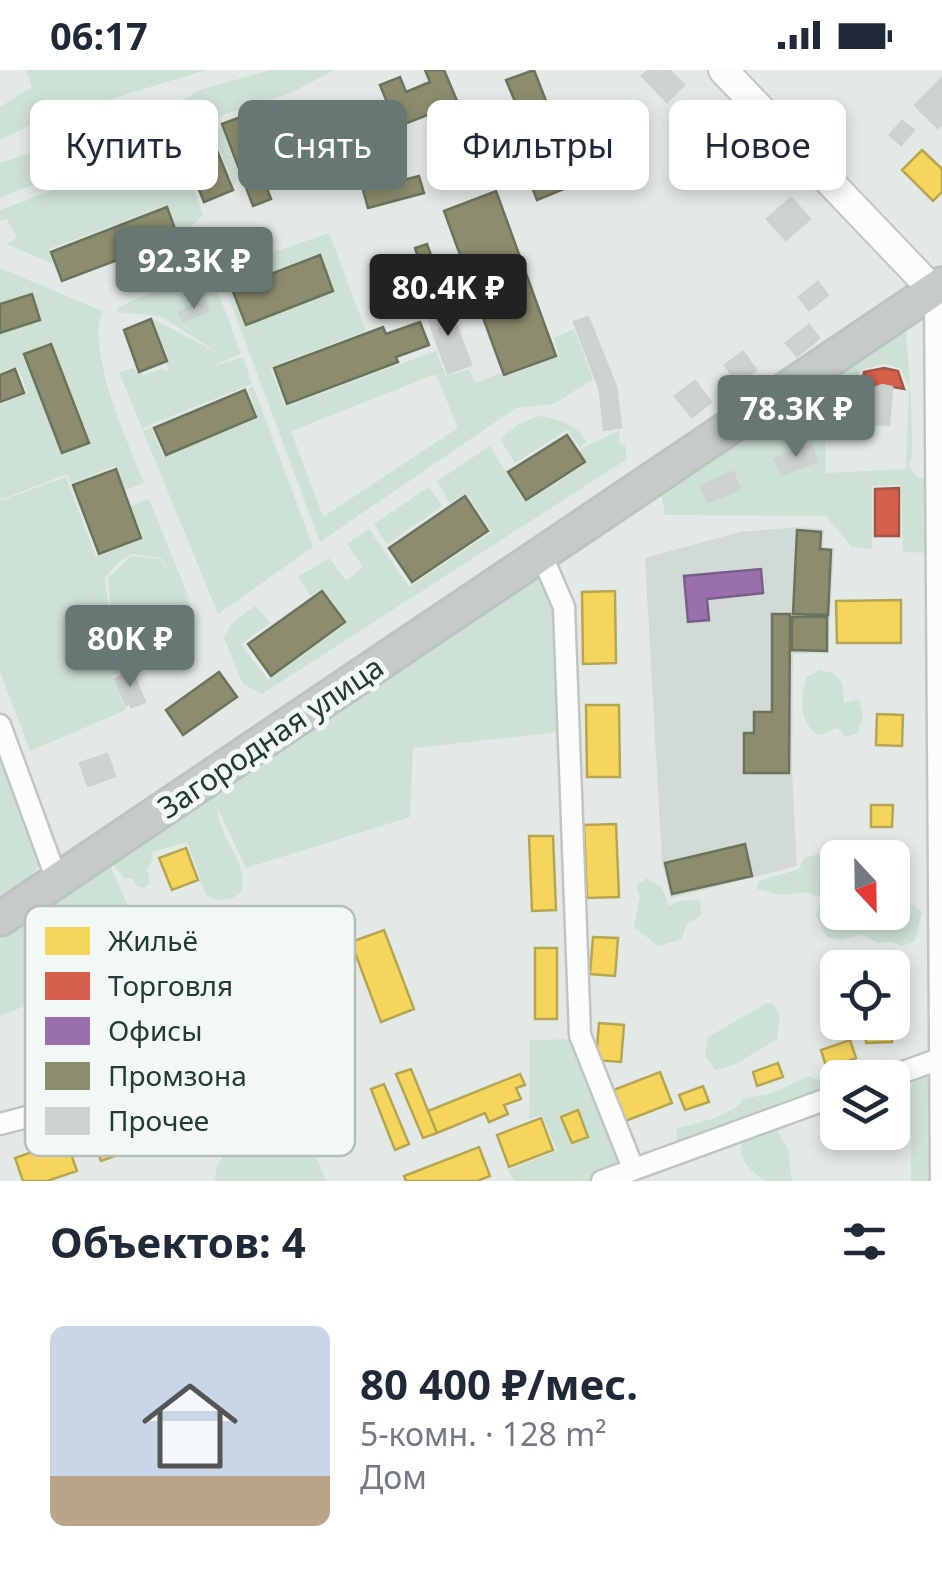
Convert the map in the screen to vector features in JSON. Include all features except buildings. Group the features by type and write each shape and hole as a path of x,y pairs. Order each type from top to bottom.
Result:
{"highway":[{"name":"Загородная улица","path":"0,919 938,288"}],"main road":[{"path":"724,70 938,288"}],"street":[{"path":"938,288 941,1181"},
{"path":"542,556 564,607 580,1035 617,1176 820,1102"},
{"path":"0,724 58,880"},
{"path":"910,1069 940,1058"},
{"path":"0,1124 25,1118"}],"shaded area":[{"path":"824,529 823,547 834,548 828,653 793,654 792,772 797,866 671,898 662,863 645,558 740,532"}],"green space":[{"path":"26,70 206,70 108,100 30,100 30,126 0,140 0,107 32,87"},
{"path":"271,70 334,70 269,100 238,100 238,110 218,117 218,100 183,100 199,90"},
{"path":"221,127 238,173 234,187 218,146"},
{"path":"30,153 30,186 0,198 0,163"},
{"path":"53,190 194,190 203,215 180,237 167,205 49,249 53,264 7,244 17,238 7,219 0,221 0,210"},
{"path":"329,233 366,331 270,367 285,407 436,351 446,376 469,369 475,383 501,373 503,378 559,356 554,338 574,329 593,379 554,404 516,408 320,542 219,271","holes":["436,374 458,428 323,517 291,431"]},
{"path":"0,268 102,311 99,330 104,374 144,483 125,490 115,466 71,483 67,474 0,500 0,405 28,393 17,366 0,373"},
{"path":"211,273 241,354 207,368 243,357 252,384 142,428 119,372 132,368 143,375 161,369 169,372 169,361 153,319 222,355 160,316 117,312 118,308"},
{"path":"905,316 912,420 909,466 918,478 929,476 933,553 903,552 901,485 872,486 872,549 852,547 826,516 665,515 659,480","holes":["884,364 900,368 909,386 906,469 826,473 824,397 858,390 859,370"]},
{"path":"253,386 313,547 218,614 143,431 151,428 164,457 258,418 248,389"},
{"path":"538,416 566,423 586,441 580,448 567,430 515,463 500,439"},
{"path":"619,430 627,459 262,694 243,684 224,638 233,623 256,606 270,623 241,644 268,680 347,623 322,588 311,596 298,577 329,558 346,581 363,567 347,544 369,529 409,587 492,532 466,493 450,503 437,481 490,446 525,503 587,463 579,450"},
{"path":"66,477 96,557 143,539 131,506 149,499 191,603 161,558 131,554 117,564 105,578 110,612 121,638 142,651 176,649 112,676 126,710 30,751 0,671 0,501"},
{"path":"429,487 442,506 387,544 374,524"},
{"path":"131,556 160,559 186,597 193,623 191,632 177,646 157,652 137,650 119,632 108,578"},
{"path":"540,560 561,607 565,731 413,748 410,817 246,868 217,807 243,880 242,891 230,899 206,895 187,842 152,852 147,869 150,883 144,888 136,886 133,879 124,878 111,862 207,792 213,798 207,783"},
{"path":"820,670 833,673 842,682 844,703 860,702 863,716 857,734 845,737 838,728 818,735 807,724 802,701 805,685 807,677"},
{"path":"0,738 45,856 26,879 0,894"},
{"path":"820,854 820,896 809,892 781,895 757,889 759,881 799,869 804,858"},
{"path":"110,865 127,904 127,906 50,906"},
{"path":"647,878 662,888 669,906 678,901 700,900 701,915 686,925 682,939 658,946 634,927 640,897 636,886"},
{"path":"910,905 922,913 915,941 902,946 890,941 878,943 862,934 840,940 827,937 823,930 910,930"},
{"path":"25,923 25,1006 0,1016 0,940"},
{"path":"767,1003 773,1004 780,1015 777,1039 736,1064 715,1070 705,1056 708,1037"},
{"path":"578,1039 629,1166 591,1181 514,1181 508,1170 557,1151 542,1115 529,1119 530,1040"},
{"path":"934,1070 935,1181 911,1181 911,1087 918,1077"},
{"path":"808,1076 818,1080 820,1092 686,1142 676,1140 677,1128 722,1115 744,1099 773,1093"},
{"path":"777,1130 788,1149 792,1181 762,1179 742,1156 746,1137"},
{"path":"223,1156 315,1156 326,1181 214,1181"}]}
